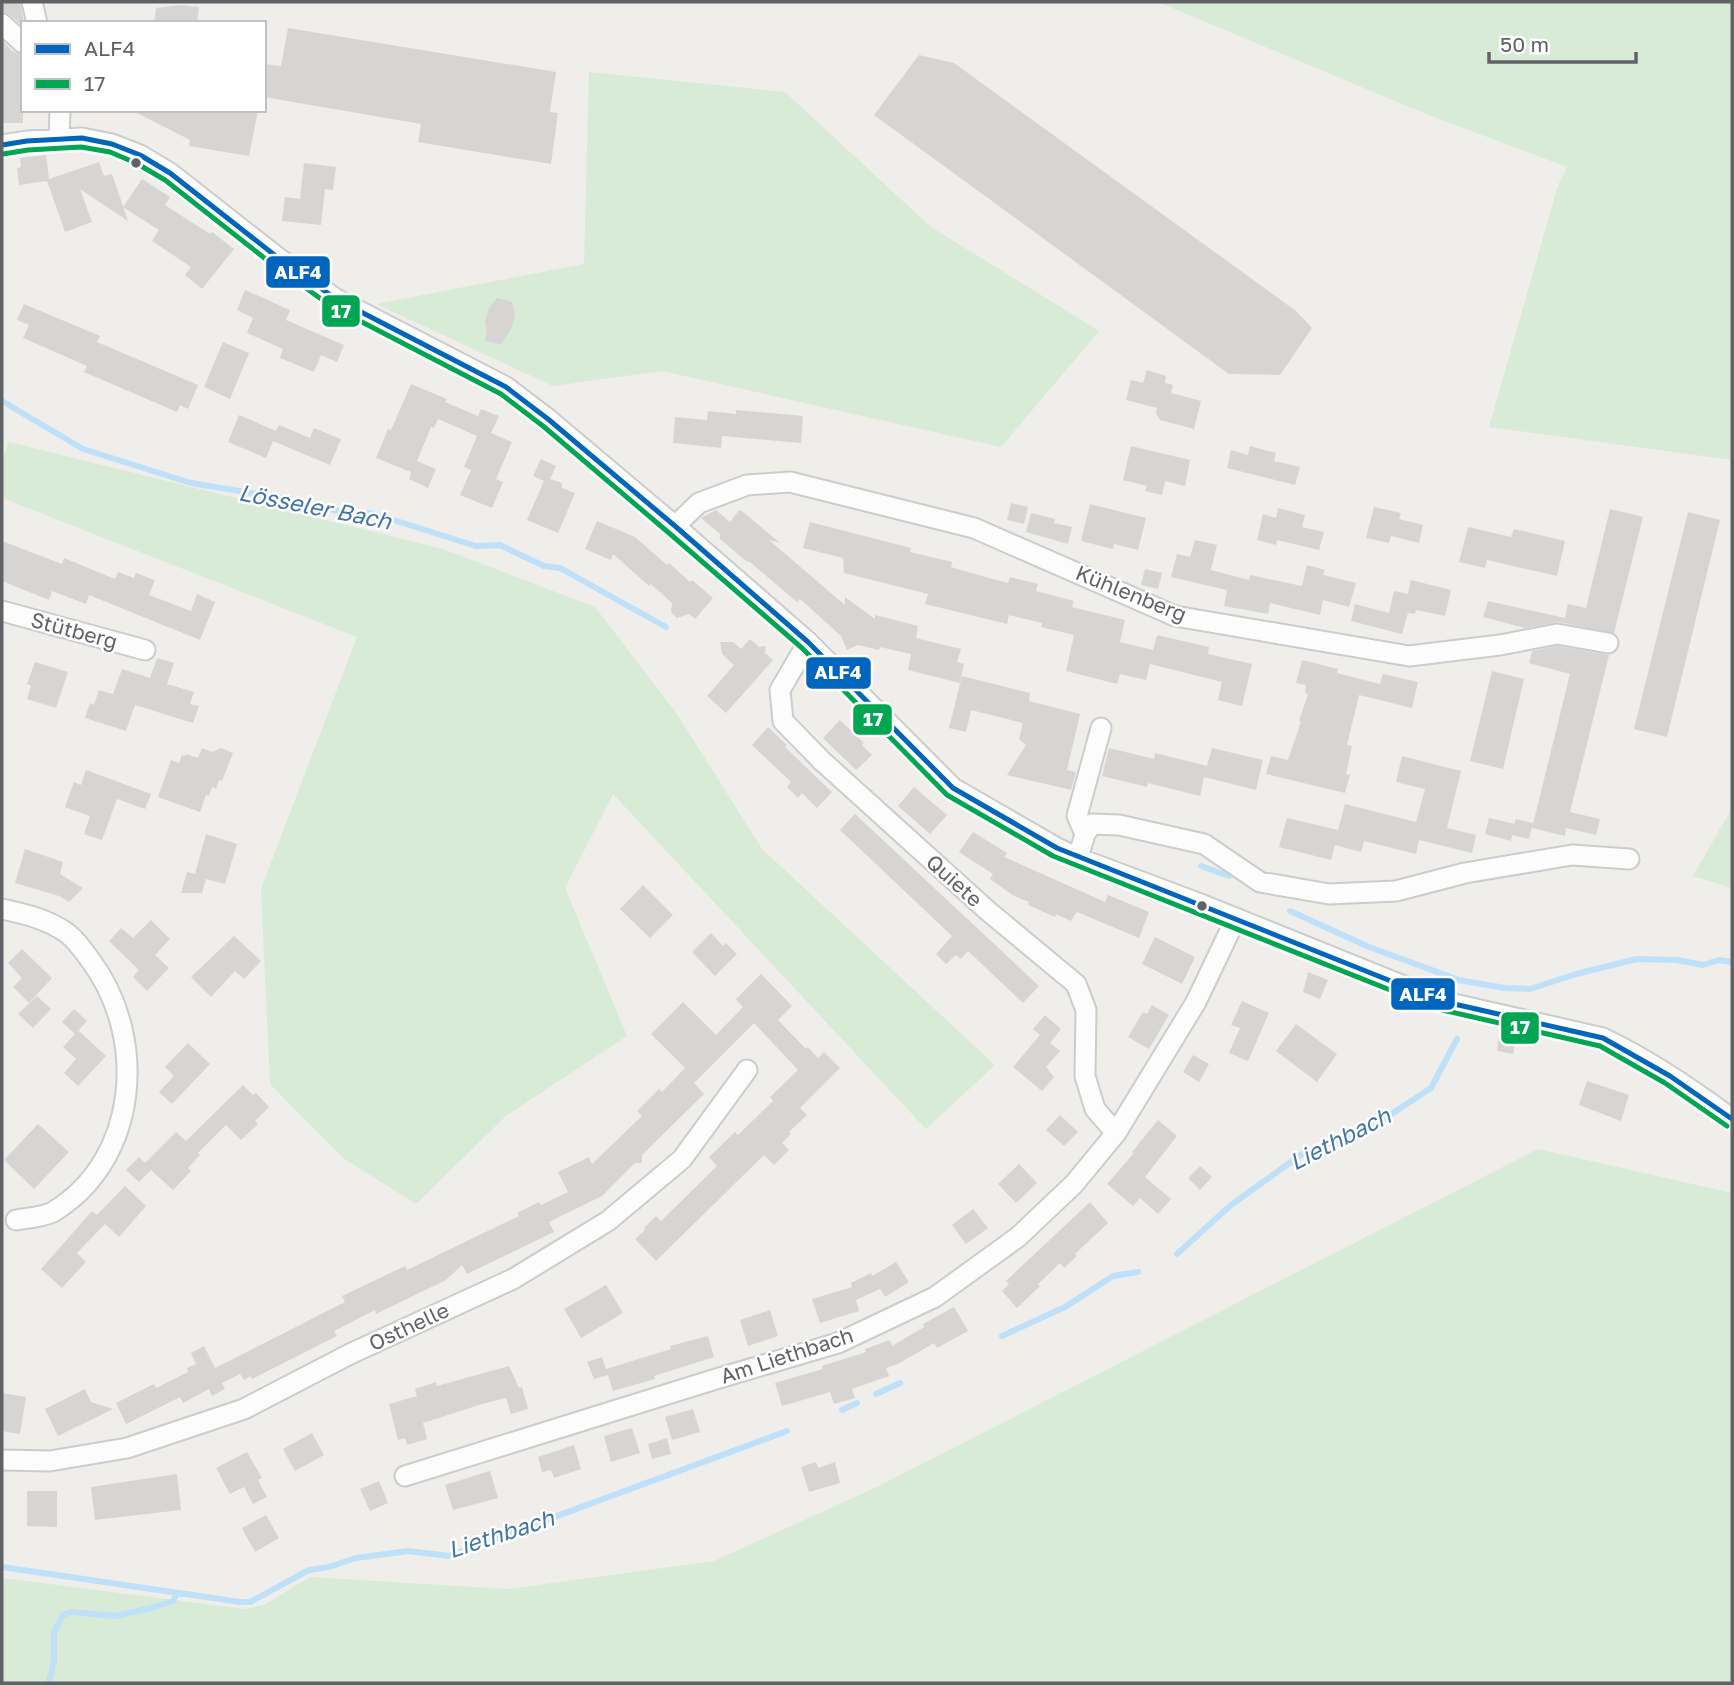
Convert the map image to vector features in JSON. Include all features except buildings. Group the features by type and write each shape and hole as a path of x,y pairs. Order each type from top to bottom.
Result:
{"street":[{"path":"32,2 37,21"},
{"path":"2,24 21,41"},
{"path":"59,139 60,112"},
{"path":"2,145 82,138 112,144 140,155 170,173 277,257 336,299 506,387 675,526 808,642 953,788 1078,858 1456,1006 1603,1038 1627,1049 1732,1119"},
{"name":"Kühlenberg","path":"675,526 699,503 747,485 790,482 974,528 1175,616 1409,656 1500,645 1557,634 1608,643"},
{"name":"Stütberg","path":"2,611 145,650"},
{"name":"Quiete","path":"808,642 780,690 783,721 822,761 988,911 1076,984 1086,1010 1085,1076 1094,1109 1116,1133"},
{"path":"1085,834 1077,816 1101,728"},
{"path":"1078,858 1085,834 1092,824 1119,825 1204,844 1260,882 1329,894 1396,891 1465,873 1572,855 1629,859"},
{"path":"2,909 51,923 68,934 84,951 101,974 113,999 122,1025 128,1059 127,1092 121,1122 109,1154 88,1182 69,1200 50,1213 16,1220"},
{"name":"Am Liethbach","path":"405,1476 838,1343 935,1297 1018,1237 1074,1184 1116,1133 1196,1002 1236,918"},
{"name":"Osthelle","path":"2,1460 50,1461 127,1448 244,1409 350,1354 513,1279 608,1221 682,1159 747,1070"}],"green space":[{"path":"1158,2 1732,2 1732,460 1489,427 1558,185 1567,167 1426,114"},
{"path":"589,72 785,92 931,227 1099,331 1001,447 662,371 553,386 376,304 584,264"},
{"path":"9,442 443,549 595,607 677,714 762,849 995,1065 926,1129 613,794 565,888 627,1036 506,1116 416,1204 343,1158 270,1084 261,889 357,637 2,498 2,459"},
{"path":"1732,808 1732,888 1693,876"},
{"path":"1538,1149 1732,1193 1732,1683 2,1683 2,1578 245,1609 264,1605 310,1577 508,1589 714,1561 877,1487"}],"waterway":[{"name":"Lösseler Bach","path":"2,401 83,449 191,483 282,498 346,513 371,513 476,546 500,545 544,566 560,568 666,627"},
{"name":"Lösseler Bach","path":"1201,866 1229,876"},
{"name":"Lösseler Bach","path":"1290,911 1369,947 1459,980 1505,988 1530,989 1637,959 1677,960 1703,965 1719,960 1732,962"},
{"name":"Liethbach","path":"1177,1254 1231,1205 1302,1154 1375,1125 1431,1088 1457,1039"},
{"name":"Liethbach","path":"1002,1336 1065,1307 1113,1276 1138,1272"},
{"name":"Liethbach","path":"876,1394 900,1383"},
{"name":"Liethbach","path":"842,1410 857,1403"},
{"name":"Liethbach","path":"2,1567 250,1602 309,1570 356,1558 408,1551 449,1556 787,1431"},
{"path":"49,1683 54,1661 54,1632 63,1615 71,1612 115,1616 173,1601 177,1593"}],"transit line":[{"name":"ALF4","path":"2,145 82,138 112,144 140,155 170,173 277,257 336,299 506,387 675,526 808,642 953,788 1057,848 1441,1001 1603,1038 1670,1076 1732,1119"},
{"name":"17","path":"3,154 81,147 110,152 136,163 165,180 272,264 331,306 501,394 543,426 802,648 947,795 1053,856 1438,1009 1600,1046 1665,1083 1727,1126"}]}
